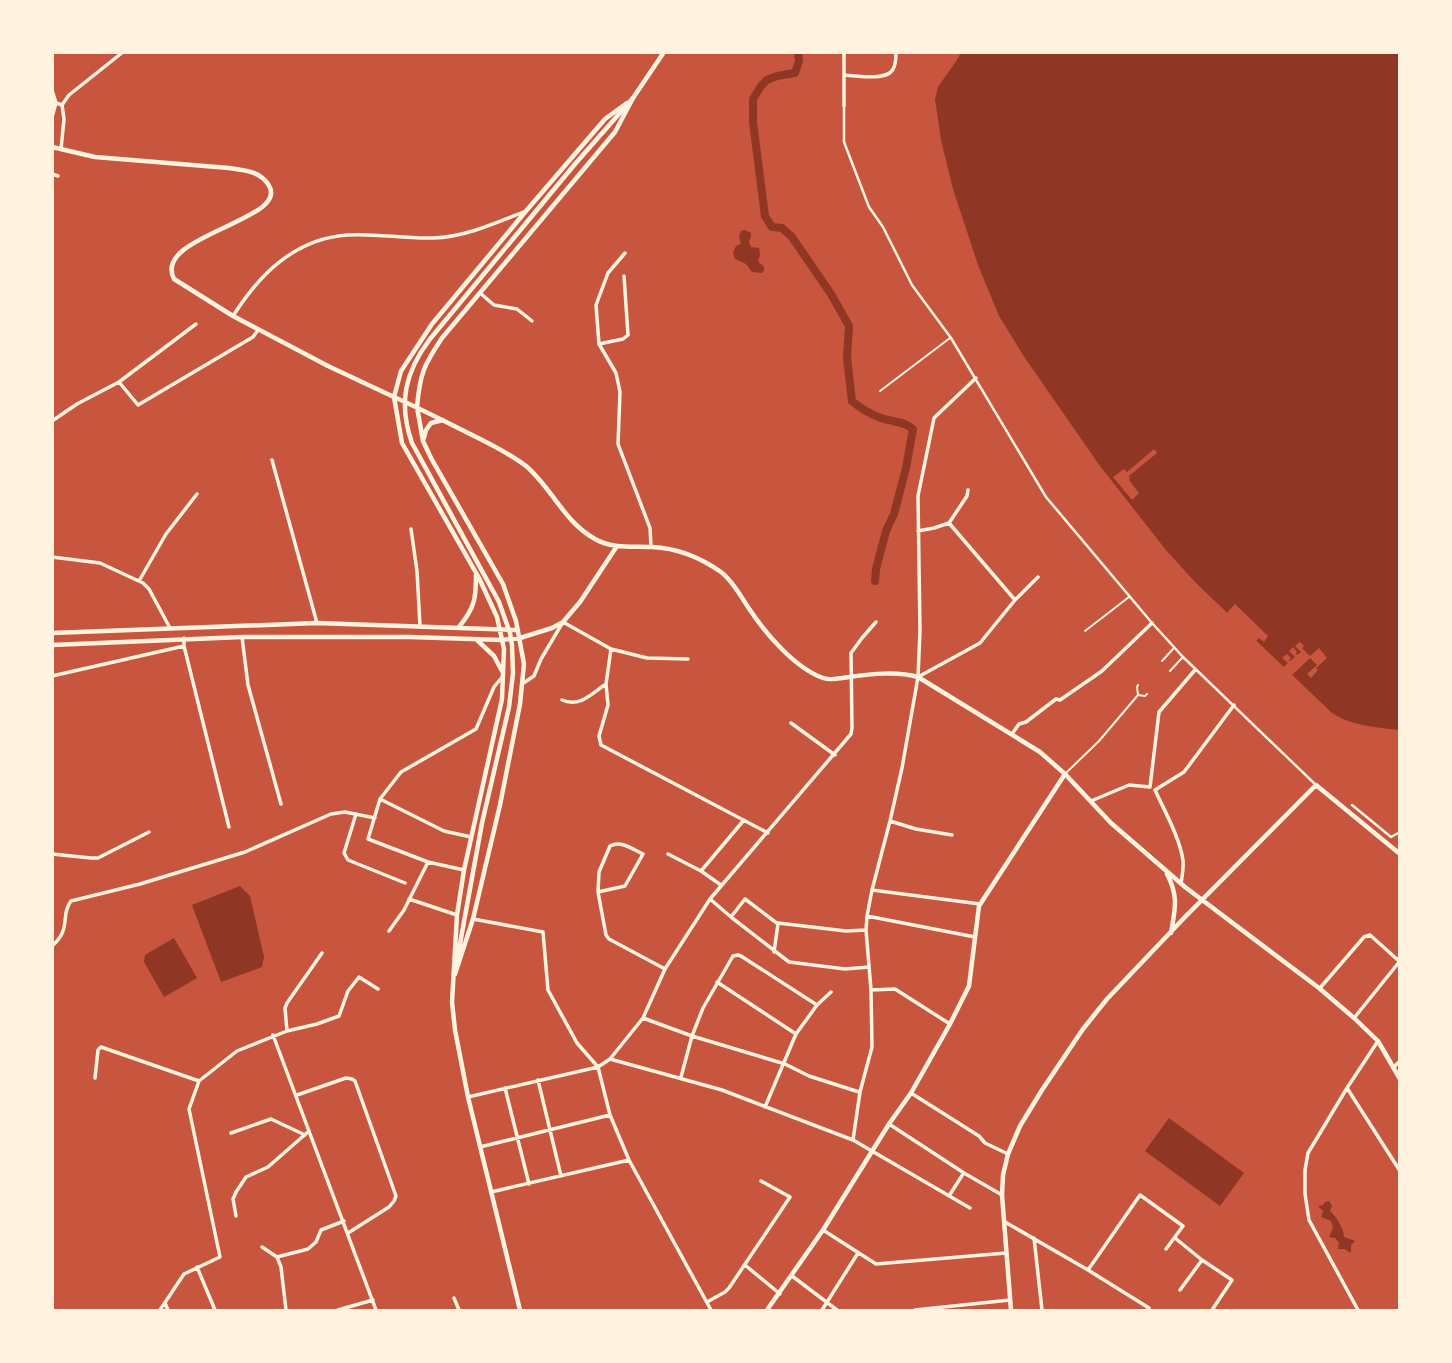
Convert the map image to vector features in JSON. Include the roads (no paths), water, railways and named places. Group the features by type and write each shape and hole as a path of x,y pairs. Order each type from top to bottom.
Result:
{"main road":[{"path":"453,982 473,919 500,806 520,704 524,664 520,638 508,597 424,443 417,407 421,376 425,364 442,338 615,132 633,98 664,52"},
{"path":"453,982 482,823 512,687 513,659 510,633 499,602 412,443 405,418 406,390 421,351 633,98"},
{"path":"520,1311 468,1097 452,1002 457,915 464,870 502,699 504,649 497,617 477,576 402,443 394,397 401,372 429,329 605,119 633,98"},
{"path":"52,147 95,158 229,168 250,171 262,177 272,195 265,206 192,245 176,257 171,267 174,279 258,330 444,420 526,466 580,530 601,543 666,548 708,563 726,576 781,648 810,671 827,679 909,674 918,677 1040,752 1065,774 1111,823 1181,884 1320,988 1354,1018 1378,1041 1399,1079"},
{"path":"429,329 434,337 442,338"},
{"path":"424,443 426,430 431,423 444,420"},
{"path":"415,466 419,456 423,454 431,458"},
{"path":"52,645 242,636 502,640 520,638 563,622 580,602 617,546"},
{"path":"477,576 485,580 495,569"},
{"path":"458,627 475,603 477,576"},
{"path":"52,634 317,623 518,630"},
{"path":"431,626 431,637"},
{"path":"67,632 68,644"},
{"path":"77,632 78,643"},
{"path":"476,639 494,656 504,675"},
{"path":"502,699 511,697 520,704"},
{"path":"767,1311 911,1093 950,1024 969,986 980,904 1065,774"},
{"path":"1011,1311 1002,1195 1008,1154 1025,1117 1083,1029 1113,993 1316,785 1399,854"},
{"path":"1165,870 1173,885 1176,902 1170,934"}],"street":[{"path":"61,150 64,119 62,105 69,95 123,52"},
{"path":"844,52 844,142 869,207 883,227 912,285 951,338 1046,497 1174,648 1316,785"},
{"path":"844,75 888,75 893,71 896,52"},
{"path":"52,90 56,103 52,117"},
{"path":"56,103 62,105"},
{"path":"52,174 58,176"},
{"path":"233,316 254,286 279,261 329,237 348,235 435,238 483,228 526,211"},
{"path":"625,253 608,274 596,304 598,344 616,373 620,392 618,444 650,528 652,547"},
{"path":"598,344 623,339 628,335 624,276"},
{"path":"480,293 494,305 517,309 532,321"},
{"path":"52,422 77,404 119,382 196,324"},
{"path":"119,382 138,405 253,337 258,330"},
{"path":"853,1140 860,1092 872,1046 867,916 902,768 918,677 918,496 934,418 975,379"},
{"path":"272,460 317,623"},
{"path":"918,531 949,523 967,496 968,490"},
{"path":"139,581 166,534 197,494"},
{"path":"949,523 1015,600"},
{"path":"411,528 420,626"},
{"path":"52,557 100,562 139,581 148,587 170,628"},
{"path":"918,677 980,643 1038,577"},
{"path":"522,684 534,676 563,622 611,649 647,657 688,659"},
{"path":"468,1097 598,1067 610,1059 643,1018 665,969 710,899 848,739 852,728 851,653 876,622"},
{"path":"1012,734 1019,724 1027,722 1056,699 1060,700 1102,671 1152,623"},
{"path":"242,636 248,685 281,804"},
{"path":"184,638 229,827"},
{"path":"52,677 184,646"},
{"path":"611,649 606,684 608,705 599,736 601,745 768,833"},
{"path":"1181,884 1184,863 1180,848 1171,824 1152,789 1159,712 1195,670"},
{"path":"464,870 428,862 368,839 380,799 401,772 476,729 494,687 504,675"},
{"path":"562,701 579,703 606,684"},
{"path":"1090,801 1129,785 1152,789 1184,772 1234,705"},
{"path":"791,723 835,755"},
{"path":"380,799 444,831 471,837"},
{"path":"1352,805 1391,837 1399,832"},
{"path":"52,946 62,936 67,906 71,901 140,884 245,852 331,814 345,812 375,818"},
{"path":"356,814 345,856 348,860 405,883"},
{"path":"701,871 744,820"},
{"path":"890,821 952,835"},
{"path":"52,854 98,858 149,832"},
{"path":"598,892 620,888 628,883 643,854 623,844 610,846 599,872 598,892 609,939 665,969"},
{"path":"668,854 721,885"},
{"path":"389,931 410,899 428,862"},
{"path":"872,890 980,904"},
{"path":"410,899 457,915"},
{"path":"710,899 789,962 845,969 869,967"},
{"path":"731,917 745,899 778,924 846,931 866,930"},
{"path":"867,916 975,936"},
{"path":"473,919 543,932 548,990 577,1044 598,1067 610,1115 629,1160 711,1311"},
{"path":"774,951 778,924"},
{"path":"1320,988 1364,937 1370,934 1399,961 1354,1018"},
{"path":"287,1031 287,1003 321,953"},
{"path":"680,1077 703,1008 733,956 738,955 817,1006"},
{"path":"160,1311 184,1274 220,1257 189,1109 199,1081 237,1051 273,1035 339,1016 348,991 359,977 378,989"},
{"path":"718,982 796,1034"},
{"path":"871,990 895,989 950,1024"},
{"path":"765,1107 796,1034 831,992"},
{"path":"643,1018 785,1064 809,1076 860,1092"},
{"path":"273,1035 376,1311"},
{"path":"1359,1311 1309,1220 1304,1194 1305,1170 1308,1153 1378,1041"},
{"path":"95,1078 98,1050 101,1047 199,1081"},
{"path":"610,1059 722,1090 853,1140 970,1208"},
{"path":"1393,1068 1399,1061"},
{"path":"297,1095 346,1078 355,1081 396,1196 389,1207 348,1233"},
{"path":"538,1080 561,1176"},
{"path":"505,1088 528,1184"},
{"path":"1347,1088 1399,1170"},
{"path":"911,1093 979,1136 985,1143 1008,1154"},
{"path":"480,1147 610,1115"},
{"path":"231,1133 271,1119 305,1135"},
{"path":"889,1124 1002,1195"},
{"path":"236,1216 233,1199 246,1177 268,1167 309,1131"},
{"path":"491,1192 629,1160"},
{"path":"949,1196 964,1173"},
{"path":"707,1302 725,1292 790,1197 761,1181"},
{"path":"1088,1270 1140,1195 1182,1226 1166,1249"},
{"path":"1003,1221 1149,1308 1147,1311"},
{"path":"277,1257 308,1249 316,1242 321,1230 344,1222"},
{"path":"823,1230 872,1262 882,1264 1006,1253"},
{"path":"1034,1238 1042,1311"},
{"path":"1175,1238 1232,1280 1212,1311"},
{"path":"262,1247 277,1257 281,1267 286,1311"},
{"path":"822,1311 858,1253"},
{"path":"1180,1290 1202,1260"},
{"path":"745,1265 780,1294"},
{"path":"197,1267 215,1311"},
{"path":"792,1276 837,1311"},
{"path":"454,1298 459,1311"},
{"path":"338,1311 373,1300"},
{"path":"915,1311 1010,1300"},
{"path":"165,1303 168,1311"}],"lane":[{"path":"880,391 951,338"},
{"path":"1084,631 1129,596"},
{"path":"1161,661 1174,648"},
{"path":"1170,671 1183,657"},
{"path":"1065,774 1099,741 1138,695 1138,685"},
{"path":"1138,695 1147,694"}],"waterway":[{"path":"798,52 799,61 795,73 767,80 753,99 753,122 765,216 772,227 782,228 792,237 831,294 849,326 847,358 852,401 873,415 913,429 906,468 894,514 886,531 875,581"}]}
